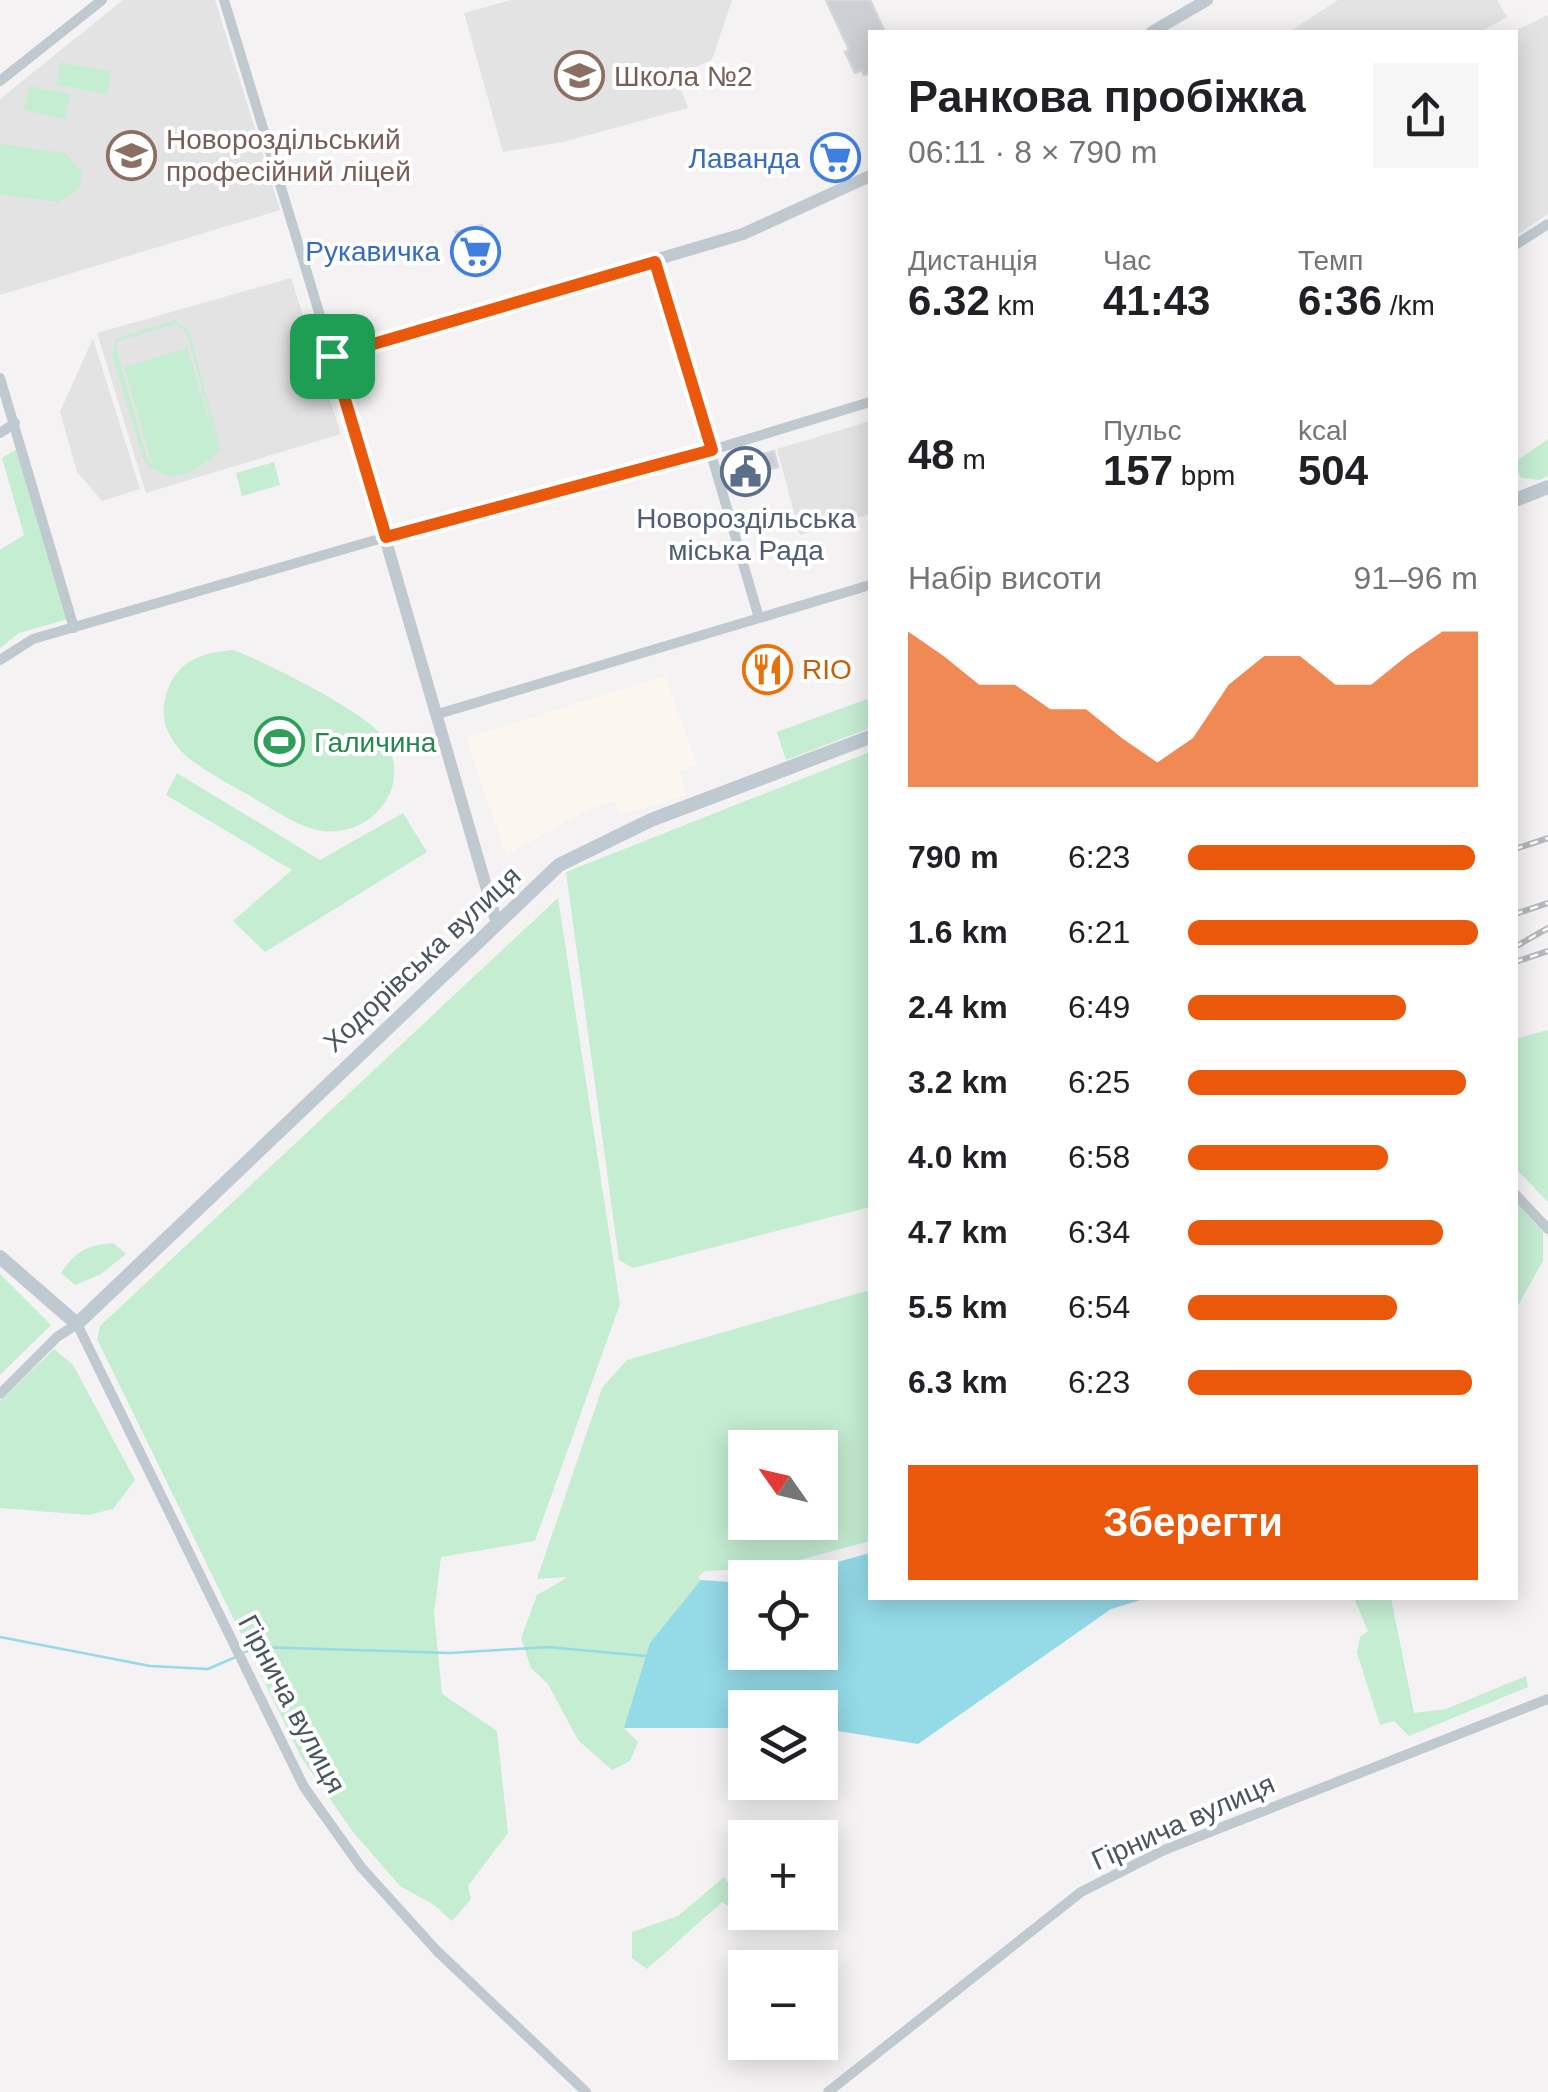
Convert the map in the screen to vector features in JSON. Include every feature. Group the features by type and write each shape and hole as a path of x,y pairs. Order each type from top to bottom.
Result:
{"main road":[{"path":"1518,499 1548,488"},
{"name":"Ходорівська вулиця","path":"77,1324 559,865 651,820 868,738"},
{"path":"0,1257 77,1324"}],"street":[{"path":"0,81 102,0"},
{"path":"224,0 386,537 496,924"},
{"path":"1155,30 1207,0"},
{"path":"332,356 743,234 868,177"},
{"path":"1518,243 1548,224"},
{"path":"655,262 759,618"},
{"path":"0,378 74,628"},
{"path":"0,660 19,644 868,403"},
{"path":"0,433 15,423"},
{"path":"438,714 868,586"},
{"path":"1518,1197 1548,1229"},
{"path":"0,1394 58,1337 77,1324"},
{"name":"Гірнича вулиця","path":"77,1324 304,1787 361,1867 437,1951 586,2092"},
{"name":"Гірнича вулиця","path":"828,2092 1080,1892 1164,1850 1548,1699"}],"shaded area":[{"name":"Новороздільський професійний ліцей","path":"123,0 215,0 280,210 0,295 0,99"},
{"name":"Школа №2","path":"511,0 732,0 712,60 676,75 688,108 563,142 503,152 464,13"},
{"path":"1338,0 1497,0 1507,17 1484,30 1292,30"},
{"path":"1548,15 1548,214 1518,234 1518,30"},
{"path":"291,278 341,434 146,493 97,333"},
{"path":"93,338 140,489 102,501 77,472 60,412"},
{"path":"868,422 868,515 800,535 777,449"},
{"path":"665,676 697,765 679,771 687,795 620,815 615,801 589,809 506,855 466,738"}],"green space":[{"path":"60,62 111,71 107,94 56,85"},
{"path":"29,86 70,94 65,119 24,110"},
{"path":"0,144 65,153 82,172 79,189 58,202 0,194"},
{"path":"176,320 189,331 220,447 215,456 189,473 171,477 150,468 144,460 112,355 116,338","holes":["176,324 187,333 217,445 187,348 124,367 153,466 147,459 116,348 118,341"]},
{"path":"1548,439 1548,476 1539,480 1521,478 1518,460"},
{"path":"17,449 68,619 19,633 0,648 0,550 24,535 2,458"},
{"path":"274,462 280,485 242,496 236,473"},
{"name":"Галичина","path":"233,650 290,676 374,727 393,758 394,777 379,810 347,829 307,827 213,775 183,752 165,723 164,705 170,684 189,662 214,652"},
{"path":"868,699 868,729 786,760 777,732"},
{"path":"868,753 868,1208 633,1268 619,1260 566,872"},
{"path":"177,773 320,860 403,813 427,852 265,952 233,921 292,870 166,795"},
{"path":"558,898 620,1304 535,1541 441,1557 434,1613 442,1694 497,1731 508,1833 468,1886 471,1899 452,1921 434,1905 400,1886 353,1832 301,1757 97,1339 100,1326"},
{"path":"1548,1030 1548,1202 1518,1171 1518,1038"},
{"path":"1518,1204 1543,1232 1543,1261 1518,1306"},
{"path":"113,1243 126,1254 101,1274 75,1285 61,1273 83,1250"},
{"path":"0,1274 51,1325 0,1375"},
{"path":"868,1291 868,1542 799,1560 728,1560 728,1570 705,1571 698,1577 701,1580 624,1728 638,1742 630,1761 612,1770 578,1740 548,1684 531,1668 521,1638 537,1595 568,1577 537,1579 602,1388 627,1360"},
{"path":"54,1349 73,1365 135,1480 113,1509 88,1515 0,1508 0,1401"},
{"path":"1355,1600 1391,1600 1414,1713 1446,1709 1526,1676 1528,1687 1409,1736 1394,1721 1380,1725 1357,1653 1360,1637 1368,1631"},
{"path":"724,1877 728,1883 728,1906 722,1902 647,1969 632,1958 632,1932 678,1916"}],"water":[{"path":"868,1554 868,1600 1140,1600 1111,1609 918,1744 838,1731 838,1690 728,1690 728,1728 624,1728 650,1643 701,1580 728,1582 728,1670 838,1670 838,1562"}],"building":[{"path":"826,0 870,0 884,30 868,30 868,74 864,75 862,70 855,73 845,52 849,50"},
{"name":"Рукавичка","path":"482,225 496,257 461,267 456,232"},
{"name":"Новороздільська міська Рада","path":"774,451 778,467 748,475 751,483 733,488 727,464"},
{"name":"RIO","path":"777,648 785,688 766,694 751,657"}],"waterway":[{"path":"0,1637 150,1666 208,1669 238,1656"},
{"path":"245,1652 257,1647 450,1653 548,1647 646,1656"}],"railway":[{"path":"1518,848 1548,838"},
{"path":"1518,913 1548,903"},
{"path":"1518,945 1548,928"},
{"path":"1518,961 1548,951"}],"place":[{"name":"Школа №2","path":"579,76"},
{"name":"Новороздільський професійний ліцей","path":"131,155"},
{"name":"Лаванда","path":"835,158"},
{"name":"Рукавичка","path":"475,251"},
{"name":"Новороздільська міська Рада","path":"746,471"},
{"name":"RIO","path":"767,669"},
{"name":"Галичина","path":"279,742"}],"route":[{"path":"655,262 712,450 386,537 332,356 655,262"}]}
